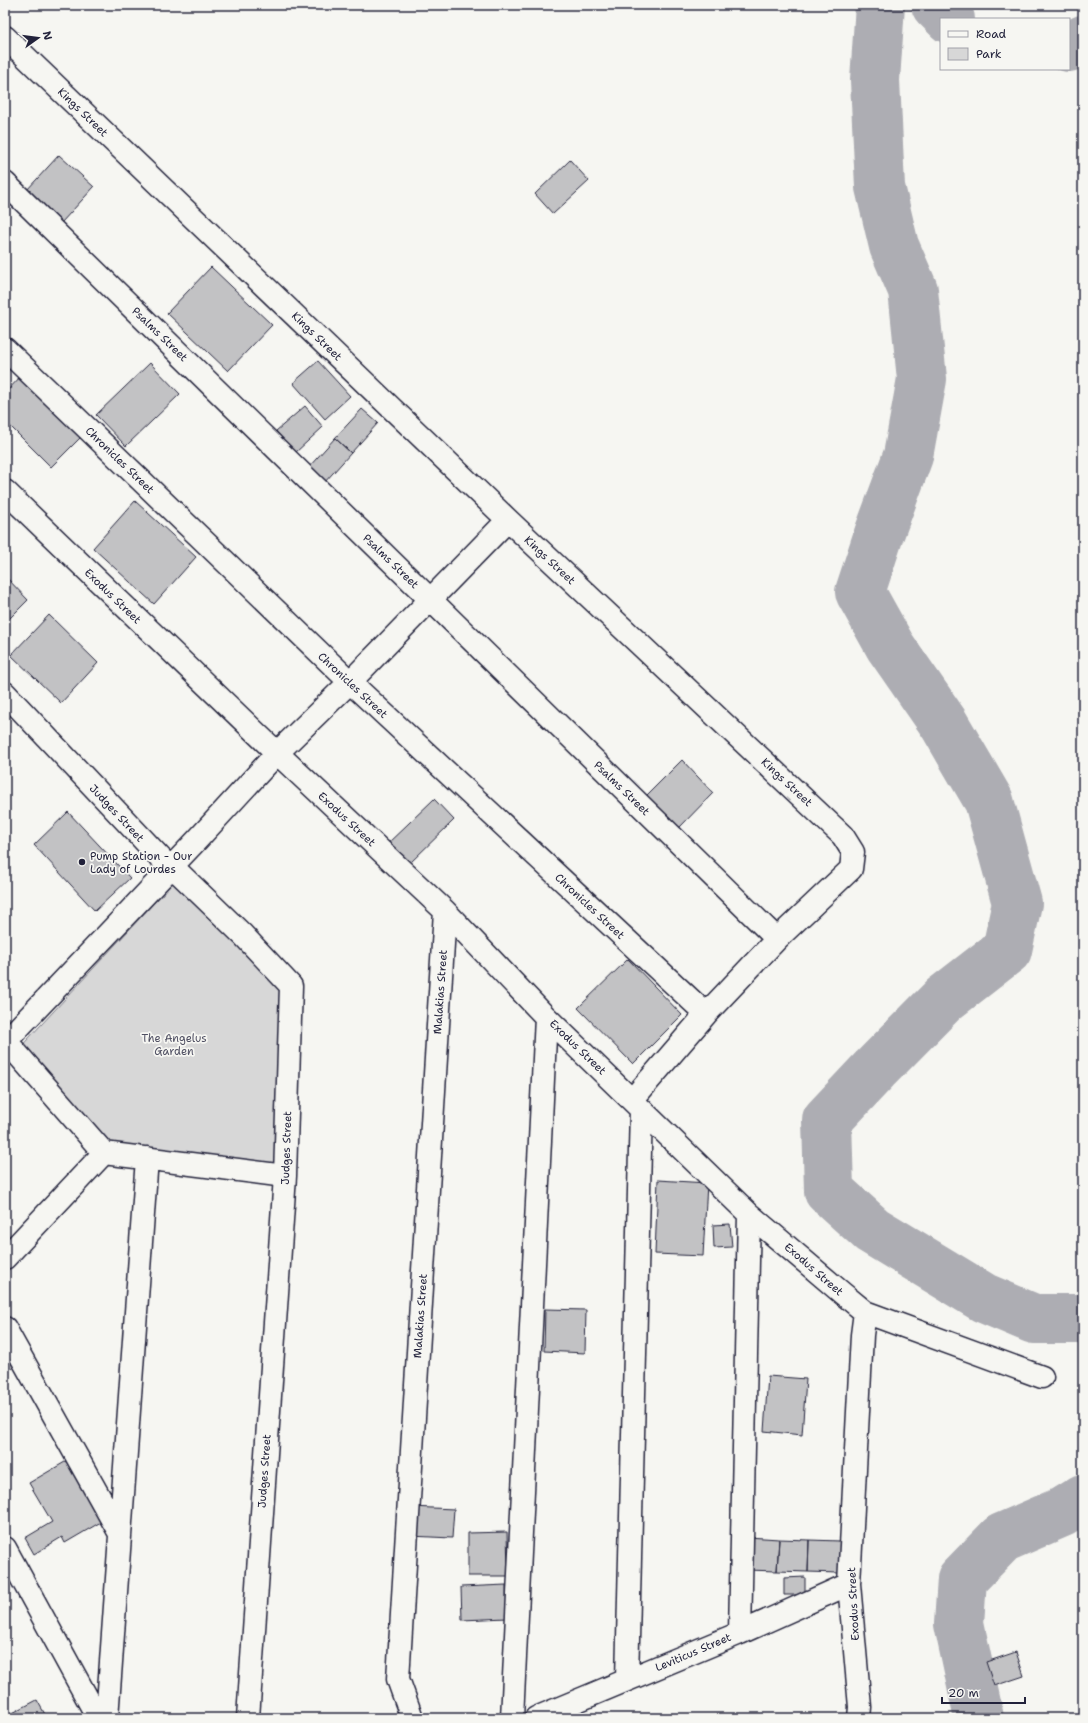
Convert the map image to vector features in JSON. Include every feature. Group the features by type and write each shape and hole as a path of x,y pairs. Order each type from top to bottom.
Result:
{"street":[{"name":"Kings Street","path":"5,37 508,520 843,836 853,852 851,869 777,939 706,1014 636,1104"},
{"name":"Psalms Street","path":"5,183 777,939"},
{"name":"Chronicles Street","path":"5,350 350,682 706,1014"},
{"name":"Exodus Street","path":"5,491 277,753 445,911 546,1017 749,1214 865,1312 862,1335 849,1584 860,1707 859,1718"},
{"path":"285,1176 104,1153 6,1042 277,753 350,682 508,520"},
{"name":"Judges Street","path":"5,693 170,868 180,874 237,929 291,986 285,1176 245,1717"},
{"name":"Malakias Street","path":"412,1718 398,1679 445,911"},
{"path":"512,1718 546,1017"},
{"path":"627,1680 636,1104"},
{"path":"5,1258 104,1153"},
{"path":"107,1718 119,1532 147,1158"},
{"path":"740,1633 749,1214"},
{"path":"865,1312 1042,1377"},
{"path":"5,1328 119,1532"},
{"path":"5,1548 98,1718"},
{"name":"Leviticus Street","path":"536,1718 740,1633 849,1584"}],"green space":[{"name":"The Angelus Garden","path":"178,877 288,988 282,1171 112,1147 16,1052"}],"building":[{"path":"59,155 94,187 61,223 26,191"},
{"path":"570,160 589,181 553,214 535,194"},
{"path":"211,267 272,325 228,371 167,313"},
{"path":"318,361 350,396 325,419 293,383"},
{"path":"150,363 180,394 126,446 96,415"},
{"path":"23,374 84,434 51,467 5,421 5,393"},
{"path":"305,406 323,427 295,453 276,431"},
{"path":"362,409 378,423 351,453 335,438"},
{"path":"335,438 351,453 324,483 308,468"},
{"path":"135,501 196,557 154,604 93,548"},
{"path":"5,576 28,600 5,623"},
{"path":"49,615 98,663 61,703 11,655"},
{"path":"682,760 713,793 679,828 647,795"},
{"path":"434,799 454,820 407,866 386,845"},
{"name":"Pump Station - Our Lady of Lourdes","path":"68,812 130,878 95,911 34,845"},
{"path":"628,959 682,1015 633,1064 578,1008"},
{"path":"658,1180 707,1183 703,1256 655,1254"},
{"path":"730,1224 732,1247 714,1248 713,1225"},
{"path":"545,1309 586,1310 585,1353 544,1351"},
{"path":"5,1348 16,1366 5,1373"},
{"path":"768,1376 806,1379 802,1435 764,1431"},
{"path":"70,1459 106,1519 65,1543 62,1537 34,1554 25,1538 52,1522 29,1483"},
{"path":"411,1507 454,1509 452,1538 410,1536"},
{"path":"507,1532 508,1576 468,1576 468,1533"},
{"path":"748,1537 779,1539 777,1571 747,1570"},
{"path":"779,1539 809,1540 808,1572 777,1571"},
{"path":"809,1540 840,1541 839,1573 808,1572"},
{"path":"805,1577 805,1595 784,1595 784,1578"},
{"path":"506,1585 507,1618 462,1620 461,1587"},
{"path":"1016,1652 1024,1676 994,1686 986,1662"},
{"path":"37,1700 47,1718 5,1718 5,1717"}],"waterway":[{"path":"880,5 875,80 880,187 894,246 913,290 922,379 908,456 879,534 860,592 890,646 944,724 989,801 1017,903 1007,950 944,999 827,1120 829,1191 872,1230 984,1298 1034,1319 1083,1319"},
{"path":"936,5 949,18"},
{"path":"1070,46 1083,40"},
{"path":"979,1718 959,1624 962,1579 1002,1538 1062,1512 1083,1499"}],"place":[{"name":"Pump Station - Our Lady of Lourdes","path":"82,862"}]}
